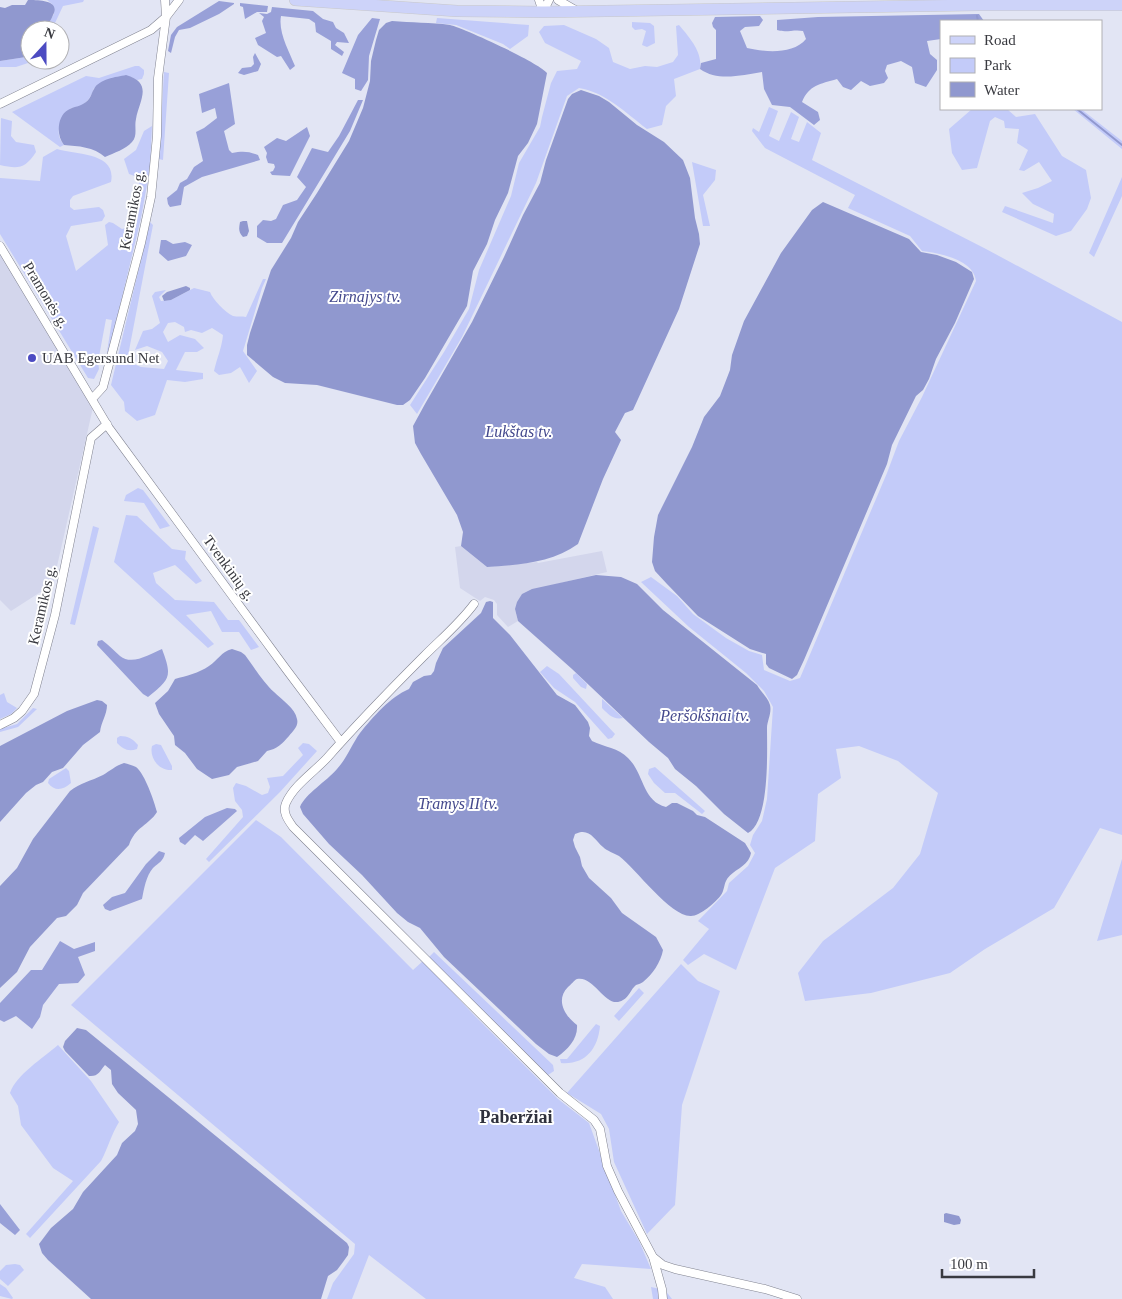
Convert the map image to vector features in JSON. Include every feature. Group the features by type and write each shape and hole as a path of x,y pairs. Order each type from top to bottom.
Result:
{"main road":[{"path":"295,0 457,11 542,12 809,4 1122,5"}],"street":[{"path":"0,104 151,30 166,17 179,0"},
{"path":"539,0 542,12"},
{"path":"542,12 548,0"},
{"path":"558,0 581,12"},
{"path":"166,2 166,17"},
{"name":"Keramikos g.","path":"92,399 103,387 148,213 157,136 158,78 166,17"},
{"name":"Pramonės g.","path":"0,246 98,410"},
{"name":"Tvenkinių g.","path":"98,410 340,741"},
{"name":"Keramikos g.","path":"0,725 14,718 22,711 34,694 56,615 91,438 107,424"},
{"path":"474,604 406,676 340,741 294,791 285,804 285,811 293,827 560,1093 594,1120 600,1129 607,1166 653,1257 663,1299"},
{"path":"653,1257 663,1265 675,1269 764,1289 797,1299"}],"shaded area":[{"path":"219,1 234,4 219,14 190,28 179,30 171,53 168,51 171,35 177,27"},
{"path":"240,3 268,6 267,12 257,12 245,19 243,7 240,6"},
{"path":"272,7 313,11 323,19 333,22 336,28 344,33 349,43 337,42 335,45 344,52 342,56 331,49 331,41 316,32 315,23 309,19 281,16 281,28 295,66 290,70 281,56 277,57 258,45 255,38 266,33 262,21 264,17 259,13 267,14 271,12"},
{"path":"979,14 983,20 940,20 940,39 927,41 930,54 937,60 937,70 926,87 915,83 912,67 901,61 887,65 885,71 888,78 884,83 870,86 861,81 851,90 843,87 837,79 820,84 808,92 802,102 818,112 820,120 814,125 790,107 772,105 764,89 762,72 738,76 722,76 707,73 700,69 701,63 716,59 716,30 712,23 715,17 760,16 763,20 759,26 745,27 740,31 747,48 762,51 778,51 794,48 806,39 803,31 777,30 777,20 818,17"},
{"path":"372,18 380,19 369,56 368,80 361,91 355,89 355,79 342,73 358,35"},
{"path":"255,53 261,64 258,71 244,75 238,73 242,68 251,67 254,64 253,57"},
{"path":"229,83 235,124 224,131 229,150 232,153 245,152 258,155 260,160 202,177 184,187 181,205 170,207 167,198 177,190 180,183 187,179 194,167 203,161 196,132 217,118 215,108 202,113 199,94"},
{"path":"358,100 363,100 350,131 282,243 267,243 257,237 257,226 263,220 271,221 276,219 283,205 297,200 306,187 297,177 312,148 328,152 339,136"},
{"path":"307,127 310,136 290,176 272,175 270,172 275,167 274,164 268,163 264,147 277,138 286,141"},
{"path":"161,240 166,240 173,244 185,242 192,245 186,256 168,261 159,253"},
{"path":"0,246 94,403 53,584 11,611 0,600"},
{"path":"461,546 487,567 538,563 602,551 607,572 548,586 515,609 518,621 508,627 497,615 497,604 494,600 485,597 480,601 460,588 455,547"},
{"path":"102,640 120,656 130,660 141,658 162,649 168,671 165,681 148,697 143,694 97,645 98,641"},
{"path":"227,808 237,811 203,841 195,835 185,845 180,842 179,838 205,817"},
{"path":"159,851 165,853 164,856 149,875 142,899 110,911 105,909 103,905 112,897 125,893 146,864"},
{"path":"60,941 74,949 95,942 95,951 78,957 85,975 78,983 59,984 43,1005 40,1017 32,1029 16,1016 4,1022 0,1020 0,1003 31,970 42,970"},
{"path":"0,1204 20,1230 15,1235 0,1223"}],"green space":[{"path":"47,0 84,0 83,2 63,6 56,20 50,20 54,14 52,4"},
{"path":"437,18 529,25 528,36 510,49 503,44 456,25 436,23"},
{"path":"632,22 650,23 654,26 655,43 647,47 642,45 646,31 642,29 635,30 632,27"},
{"path":"564,25 596,39 609,48 613,62 630,69 645,66 657,67 673,62 678,55 676,26 679,25 697,51 700,69 674,79 676,96 666,106 662,125 647,129 615,104 589,90 579,88 567,96 536,183 462,337 417,414 410,405 469,309 479,270 511,196 519,163 540,127 551,83 557,71 577,69 581,61 545,43 539,32 544,26"},
{"path":"20,58 20,66 0,67 0,61"},
{"path":"139,66 144,70 142,79 137,80 131,77 94,88 86,102 71,108 60,126 59,135 64,145 60,147 12,112 86,76 99,78"},
{"path":"164,72 169,73 163,160 159,159"},
{"path":"769,107 778,111 769,136 779,141 791,112 799,117 791,139 799,142 807,122 821,133 812,160 986,249 1122,322 1122,835 1100,828 1054,908 985,949 950,973 871,993 805,1001 798,973 823,941 893,888 920,854 938,793 898,761 859,746 836,749 841,778 818,794 815,841 775,868 736,970 704,954 688,965 683,960 709,929 698,921 727,891 729,883 748,866 755,853 750,845 753,835 762,821 767,799 773,707 764,691 746,673 689,627 641,582 651,577 677,596 693,614 726,638 749,651 762,655 764,670 790,681 800,678 899,441 922,397 976,281 974,274 963,263 946,256 922,251 910,236 848,208 855,195 765,148 752,131 753,128 759,132"},
{"path":"971,110 1008,110 1016,117 1035,114 1062,156 1086,170 1091,198 1087,209 1071,231 1056,236 1002,212 1005,206 1053,223 1054,214 1033,204 1022,193 1052,181 1039,162 1024,171 1019,170 1028,150 1017,143 1019,129 1005,128 1004,121 995,117 990,121 977,168 962,170 952,153 949,129"},
{"path":"1074,110 1082,110 1122,141 1122,149"},
{"path":"1,118 12,121 11,136 16,142 34,145 36,152 25,165 12,167 0,165"},
{"path":"152,126 150,168 141,218 109,352 107,352 112,320 106,319 98,362 99,369 94,379 88,378 0,234 0,178 40,181 43,157 57,149 93,156 108,165 111,172 111,182 73,196 70,200 70,207 74,210 99,207 103,210 105,216 102,221 71,226 66,236 76,271 108,245 105,225 109,222 122,229 131,227 140,178 129,174 124,159 136,150 144,131"},
{"path":"692,162 716,170 715,180 703,195 710,226 703,226"},
{"path":"1122,177 1122,196 1094,257 1089,253"},
{"path":"150,222 153,225 127,361 141,367 164,369 168,361 162,352 147,346 135,350 143,331 152,329 160,323 152,296 155,292 166,290 159,297 161,301 171,300 194,288 210,292 216,302 230,314 246,317 263,279 266,279 243,351 257,371 249,383 240,367 231,373 219,375 214,371 223,335 212,328 202,333 191,330 185,332 184,327 175,322 168,323 163,332 168,342 180,335 195,339 204,348 197,352 185,352 176,370 203,373 203,379 185,382 167,380 155,415 137,421 125,411 124,402 111,385"},
{"path":"138,488 143,490 170,526 160,529 144,503 124,501 126,495"},
{"path":"126,515 137,516 172,549 186,551 185,559 202,581 196,584 175,565 153,573 156,583 175,600 214,602 228,620 239,620 259,647 251,650 239,632 222,632 211,611 186,615 214,644 208,648 114,562"},
{"path":"93,526 99,528 75,625 70,624"},
{"path":"547,666 559,674 615,734 612,738 608,739 575,702 554,688 540,672"},
{"path":"576,673 587,684 586,689 581,687 573,678 573,675"},
{"path":"4,693 7,702 17,708 11,714 0,719 0,695"},
{"path":"602,699 623,718 611,716 606,712 602,708"},
{"path":"33,708 37,709 18,727 0,732 0,729 17,724"},
{"path":"120,736 132,740 138,745 137,749 128,750 121,747 117,743 117,738"},
{"path":"303,743 309,744 317,751 280,792 209,862 206,859 243,817 242,810 235,801 233,788 236,783 262,795 268,793 270,787 267,778 283,776 303,755 298,748"},
{"path":"156,744 161,745 172,766 172,770 167,770 156,763 151,751 152,746"},
{"path":"655,767 705,811 702,814 675,793 665,793 654,783 648,774 649,769"},
{"path":"66,768 69,771 71,783 59,789 53,788 48,783 49,779"},
{"path":"256,820 281,837 413,970 423,961 558,1099 589,1123 621,1211 639,1241 651,1269 582,1264 574,1278 605,1287 613,1299 426,1299 369,1255 352,1299 327,1299 333,1283 354,1254 355,1244 71,1005"},
{"path":"1122,859 1122,935 1097,941"},
{"path":"434,952 553,1065 554,1071 548,1075 429,957"},
{"path":"681,964 698,981 720,991 682,1105 675,1205 647,1234 614,1162 609,1129 601,1114 567,1093"},
{"path":"639,988 644,993 619,1021 614,1016"},
{"path":"596,1024 600,1026 599,1034 589,1054 577,1061 561,1063 560,1059 567,1059"},
{"path":"58,1045 91,1081 119,1122 101,1161 30,1238 26,1234 73,1181 53,1168 21,1125 18,1106 10,1093 13,1086 24,1073"},
{"path":"6,1265 20,1265 24,1270 8,1286 0,1279 0,1271"},
{"path":"0,1284 6,1288 12,1299 0,1296"},
{"path":"651,1287 665,1290 672,1299 653,1299"}],"water":[{"path":"28,0 42,1 54,6 55,10 50,20 20,20 20,58 0,61 0,7 25,5"},
{"name":"Zirnajys tv.","path":"392,21 450,25 517,54 547,73 537,124 528,143 518,156 508,193 495,220 487,244 473,271 467,306 425,378 410,400 403,405 317,385 285,383 273,377 247,355 250,333 271,270 291,238 298,222 349,141 363,108 370,81 371,61 379,30 386,23"},
{"path":"126,75 135,78 140,83 143,93 136,122 135,137 132,142 123,149 105,157 91,149 64,145 61,141 59,126 64,113 86,102 100,83"},
{"name":"Lukštas tv.","path":"581,90 599,96 609,102 637,125 664,142 683,160 690,178 700,244 679,309 633,410 625,413 615,432 621,440 603,479 578,544 546,559 523,564 487,567 461,546 463,532 457,515 415,443 413,426 472,322 540,183 546,160 568,99 572,94"},
{"path":"823,202 909,239 921,252 937,255 956,262 972,272 974,279 955,323 936,359 929,379 923,390 916,396 892,445 887,464 804,660 797,675 792,679 769,668 766,664 766,654 750,649 698,616 655,571 652,562 658,515 692,447 704,417 720,396 730,370 732,355 744,321 781,253 812,210"},
{"path":"247,221 249,231 247,236 243,237 239,228 240,222"},
{"path":"186,286 190,290 171,300 164,301 162,296 167,292"},
{"name":"Peršokšnai tv.","path":"596,575 621,577 637,584 663,610 757,685 768,700 770,711 767,728 767,768 764,801 755,826 748,833 724,814 696,786 675,769 668,758 518,621 515,609 522,594 532,589"},
{"name":"Tramys II tv.","path":"486,602 493,602 493,618 510,635 557,695 575,705 588,722 590,728 589,736 592,741 616,750 628,758 652,799 666,807 672,803 677,803 697,815 705,817 745,843 751,853 747,862 729,877 719,898 703,911 691,916 674,909 664,901 626,862 605,848 591,835 584,832 575,834 573,840 575,847 589,878 611,898 622,913 656,937 663,950 658,964 650,976 636,985 623,1000 611,1001 583,979 577,979 568,987 562,997 563,1008 577,1025 577,1030 571,1043 557,1057 549,1054 536,1044 444,957 420,928 408,922 397,913 362,875 329,844 303,814 300,807 306,797 341,765 360,733 376,714 395,697 409,689 413,682 424,676 431,675 443,648 481,613"},
{"path":"232,649 245,655 266,684 291,708 296,715 297,724 282,744 267,751 258,761 237,767 229,775 212,779 197,769 185,753 175,745 174,736 159,714 155,703 168,691 175,679 205,668 225,652"},
{"path":"97,700 107,705 100,732 83,745 63,768 52,772 43,782 26,793 0,822 0,746 67,711"},
{"path":"124,763 136,767 143,775 157,812 138,830 129,845 83,893 77,905 66,916 57,918 30,947 17,972 0,988 0,886 17,868 33,839 70,791"},
{"path":"77,1028 86,1030 347,1243 349,1247 348,1255 337,1270 328,1276 321,1299 91,1299 48,1260 42,1253 39,1244 51,1228 73,1209 83,1192 117,1155 122,1143 135,1131 138,1124 136,1110 118,1093 112,1084 111,1070 105,1065 97,1075 89,1076 65,1051 63,1047 65,1041"},
{"path":"944,1214 959,1216 960,1224 954,1225 944,1222"}],"waterway":[{"path":"977,16 978,20"},
{"path":"1078,110 1122,145"}],"place":[{"name":"UAB Egersund Net","path":"32,358"}],"district":[{"name":"Paberžiai","path":"516,1117"}]}
